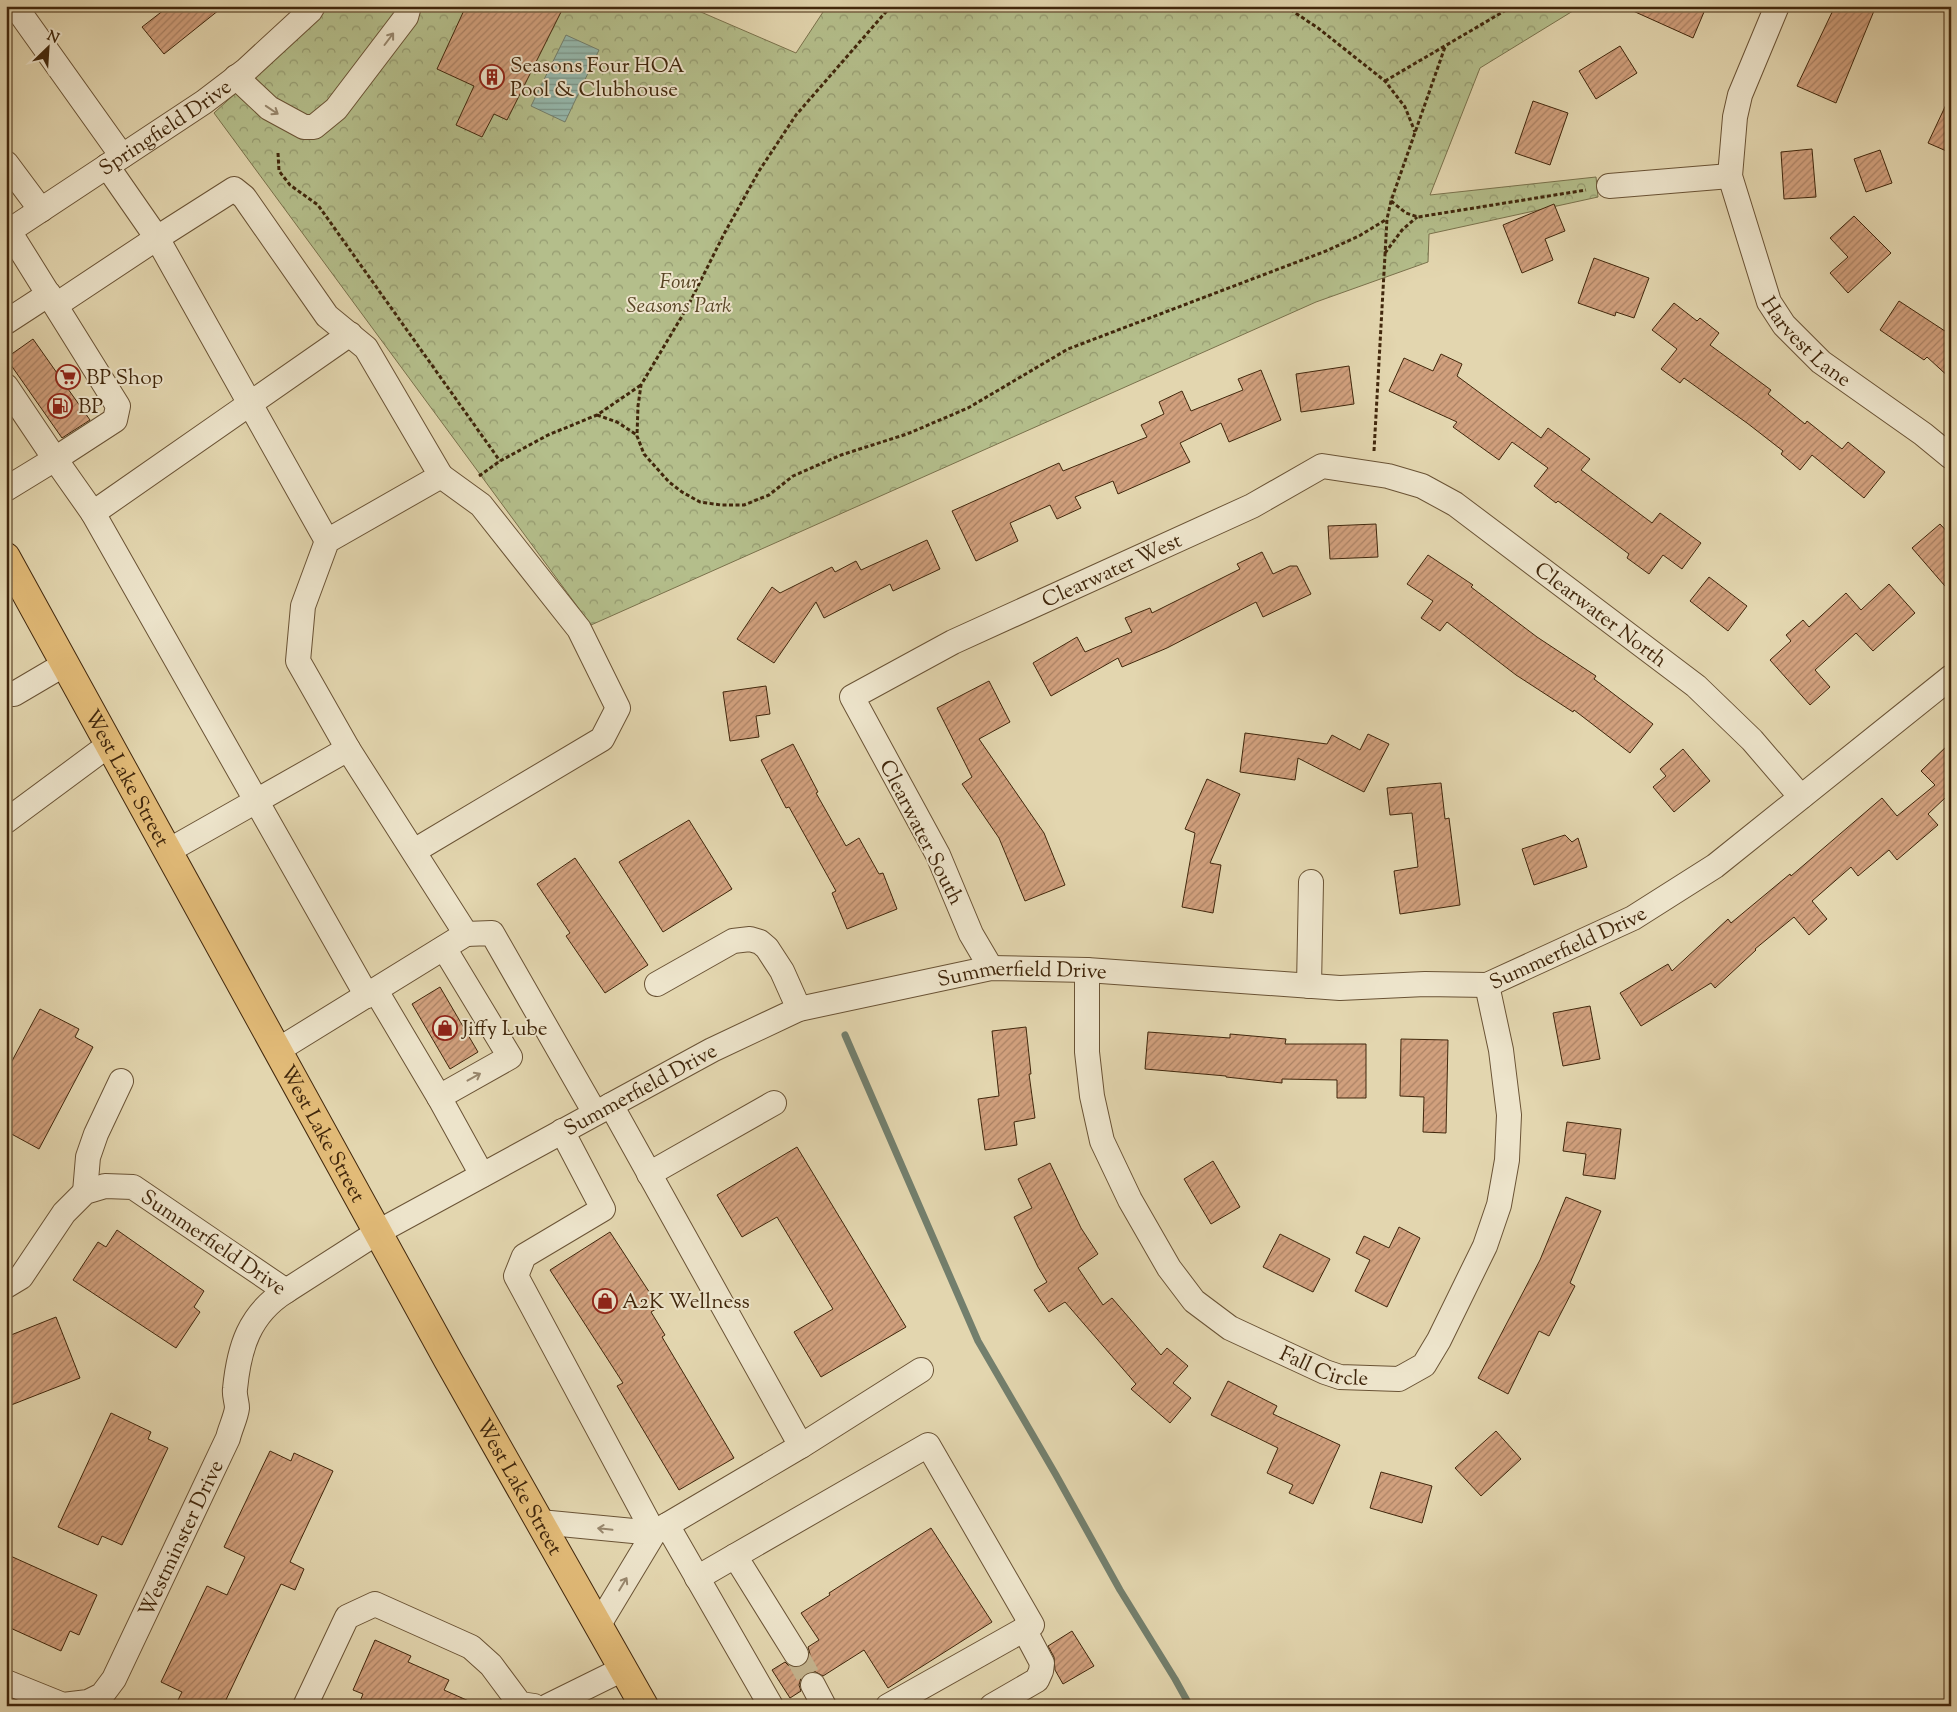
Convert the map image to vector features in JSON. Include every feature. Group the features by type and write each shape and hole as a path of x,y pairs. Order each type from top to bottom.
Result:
{"main road":[{"name":"West Lake Street","path":"6,557 13,579 65,664 110,744 378,1232 644,1706"}],"street":[{"path":"15,6 115,161 156,238 326,541"},
{"path":"236,77 269,108 304,127 314,127 336,110 406,17 409,6"},
{"path":"1609,186 1730,176 1735,116 1740,95 1777,6"},
{"name":"Springfield Drive","path":"8,232 204,102 236,77 309,8"},
{"path":"6,163 41,210"},
{"name":"Harvest Lane","path":"1730,176 1769,302 1784,325 1821,362 1923,434 1951,457"},
{"path":"6,322 52,299 156,238 234,189 244,197 328,316 366,348 441,476 480,506 579,629 618,708 602,739 414,851"},
{"path":"6,489 103,430 115,420 118,406 8,232"},
{"path":"93,513 350,334"},
{"path":"6,386 54,459 93,513 256,801 371,994 439,1097 482,1175"},
{"name":"Clearwater West","path":"852,697 953,642 1252,506 1322,466 1374,474"},
{"name":"Clearwater North","path":"1374,474 1422,486 1455,504 1696,686 1752,740 1801,797"},
{"path":"441,476 326,541 303,606 298,661 348,749 466,934"},
{"path":"6,693 14,694 65,664"},
{"name":"Summerfield Drive","path":"95,1189 133,1187 286,1291 378,1232 712,1050 799,1009 991,968 1086,970 1340,988 1425,984 1487,985 1633,918 1715,866 1951,677"},
{"name":"Clearwater South","path":"852,697 938,855 971,934 991,968"},
{"path":"6,820 110,744"},
{"path":"168,850 348,749"},
{"path":"1309,986 1311,882"},
{"path":"278,1050 466,934 492,933 603,1109 649,1174 801,1446"},
{"path":"657,984 733,941 750,939 760,942 767,948 782,971 799,1009"},
{"path":"439,1097 510,1057 444,948"},
{"name":"Fall Circle","path":"1086,970 1087,1052 1092,1096 1102,1141 1130,1200 1169,1268 1194,1301 1230,1328 1324,1372 1340,1377 1399,1379 1424,1366 1440,1340 1493,1226 1507,1160 1509,1115 1501,1050 1487,985"},
{"path":"6,1286 21,1277 64,1213 95,1189 88,1158 93,1142 121,1081"},
{"path":"649,1174 774,1103"},
{"path":"562,1131 603,1208 524,1256 516,1276 661,1529 697,1578 771,1706"},
{"name":"Westminster Drive","path":"6,1682 63,1705 88,1702 102,1695 114,1680 228,1438 237,1409 234,1391 238,1360 243,1345 256,1316 274,1298 286,1291"},
{"path":"598,1626 661,1529 801,1446 921,1370"},
{"path":"697,1578 928,1446 1032,1625 888,1706"},
{"path":"540,1522 661,1529"},
{"path":"735,1556 796,1654"},
{"path":"305,1706 347,1618 375,1604 471,1647 492,1665 520,1704 534,1706"},
{"path":"992,1706 1037,1680 1041,1671 1042,1663 1024,1629"},
{"path":"548,1706 623,1669"},
{"path":"813,1685 824,1706"}],"path":[{"path":"890,6 837,66 791,123 755,179 724,234 688,306 641,385 637,436 644,454 669,482 700,502 721,505 744,505 768,495 793,476 841,455 907,434 968,408 1068,349 1326,251 1359,236 1387,219"},
{"path":"1286,6 1318,28 1385,81 1405,107 1415,133"},
{"path":"1385,81 1513,6"},
{"path":"1374,474 1373,439 1387,219 1391,201 1445,47"},
{"path":"278,153 280,171 290,185 318,205 500,460"},
{"path":"1391,201 1406,213 1418,217 1609,186"},
{"path":"1384,254 1402,230 1418,217"},
{"path":"477,477 500,460 548,435 597,416 641,385"},
{"path":"597,416 617,422 637,436"}],"green space":[{"name":"Four Seasons Park","path":"325,6 687,6 796,53 827,6 1581,6 1480,68 1430,195 1596,177 1598,197 1429,234 1428,262 1316,302 591,625 214,113 317,18"}],"water":[{"path":"566,35 599,50 565,122 531,106"}],"building":[{"path":"169,6 224,6 164,54 142,27"},
{"name":"Seasons Four HOA Pool & Clubhouse","path":"466,6 564,6 507,120 494,114 482,137 456,125 474,86 437,69"},
{"path":"1622,6 1691,6 1704,12 1693,38"},
{"path":"1835,6 1876,6 1836,103 1797,86"},
{"path":"1620,46 1637,73 1596,99 1579,71"},
{"path":"1951,94 1951,153 1928,143"},
{"path":"1533,101 1568,113 1550,165 1515,153"},
{"path":"1812,149 1816,197 1784,199 1781,152"},
{"path":"1880,150 1892,183 1866,192 1854,159"},
{"path":"1554,204 1565,231 1545,239 1553,260 1522,273 1503,225"},
{"path":"1854,216 1891,253 1848,293 1830,273 1848,257 1830,238"},
{"path":"1594,258 1649,278 1634,318 1616,312 1615,316 1578,303"},
{"path":"1899,301 1951,335 1951,379 1927,357 1924,360 1880,330"},
{"path":"1674,303 1697,321 1700,318 1719,333 1710,345 1771,390 1768,394 1805,424 1807,421 1842,449 1848,442 1885,472 1864,498 1812,455 1800,470 1781,454 1783,451 1747,423 1684,378 1680,383 1661,369 1677,349 1652,330"},
{"name":"BP","path":"33,339 57,373 68,366 79,382 68,389 90,420 62,438 6,358"},
{"path":"1441,354 1462,364 1457,376 1541,438 1548,428 1590,459 1581,470 1652,523 1660,513 1701,543 1682,569 1663,555 1649,574 1627,558 1629,554 1558,501 1556,503 1534,486 1548,468 1512,442 1499,460 1453,427 1457,422 1389,391 1404,358 1433,371"},
{"path":"1349,366 1354,404 1301,412 1296,374"},
{"path":"1261,370 1281,420 1229,442 1221,423 1180,443 1190,462 1118,494 1113,481 1075,497 1081,508 1057,519 1050,505 1010,523 1018,541 976,561 952,511 1059,463 1063,471 1147,437 1141,425 1164,414 1159,402 1182,391 1191,411 1243,390 1238,379"},
{"path":"1376,524 1378,557 1330,559 1328,526"},
{"path":"1940,524 1951,536 1951,593 1912,548"},
{"path":"927,540 940,569 893,591 890,584 824,618 816,602 774,663 737,639 772,587 780,593 832,567 835,572 856,561 861,570"},
{"path":"1262,552 1273,574 1290,566 1297,566 1311,594 1263,617 1256,602 1167,648 1122,667 1118,658 1051,696 1033,663 1077,637 1085,652 1132,632 1125,618 1150,608 1152,613 1240,569 1237,564"},
{"path":"1428,555 1473,585 1471,587 1537,637 1596,676 1594,679 1653,724 1630,753 1574,710 1573,712 1516,675 1447,622 1440,631 1421,618 1433,601 1407,584"},
{"path":"1709,577 1747,606 1728,631 1690,601"},
{"path":"1889,584 1915,613 1873,651 1856,633 1815,670 1830,687 1810,705 1770,660 1791,641 1786,635 1803,620 1809,627 1846,593 1861,610"},
{"path":"989,681 1010,722 979,739 1044,833 1065,885 1025,901 999,838 962,784 972,777 937,708"},
{"path":"766,686 770,714 756,716 759,737 730,741 723,692"},
{"path":"1245,733 1327,744 1332,735 1360,750 1368,734 1389,744 1364,792 1298,758 1295,780 1240,772"},
{"path":"1951,742 1951,801 1946,797 1928,814 1938,825 1897,860 1889,850 1858,876 1851,867 1812,901 1827,919 1809,935 1794,917 1755,949 1715,988 1711,983 1641,1026 1620,993 1668,964 1672,971 1728,919 1731,923 1790,874 1791,876 1882,798 1897,816 1935,785 1921,771"},
{"path":"793,744 818,792 816,793 846,846 859,838 879,874 883,873 897,909 847,929 832,893 836,891 789,807 786,808 761,760"},
{"path":"1683,749 1710,781 1674,812 1653,787 1666,776 1660,769"},
{"path":"1207,779 1240,794 1210,863 1221,865 1213,913 1182,907 1195,833 1185,829"},
{"path":"1441,783 1445,819 1449,818 1460,905 1400,914 1394,871 1418,867 1412,813 1390,815 1387,788"},
{"path":"689,820 732,889 663,932 619,862"},
{"path":"1565,835 1572,842 1578,838 1587,867 1534,885 1522,849"},
{"path":"575,858 648,965 605,993 566,936 570,933 537,884"},
{"name":"Jiffy Lube","path":"440,987 478,1052 450,1069 412,1004"},
{"path":"1590,1006 1600,1059 1563,1066 1553,1013"},
{"path":"40,1009 79,1029 75,1037 93,1047 39,1149 6,1131 6,1072"},
{"path":"1026,1027 1031,1074 1029,1074 1035,1118 1014,1122 1017,1145 985,1150 978,1099 999,1096 992,1031"},
{"path":"1148,1032 1230,1038 1230,1034 1286,1039 1285,1044 1366,1044 1366,1098 1337,1098 1337,1080 1282,1079 1282,1083 1145,1069"},
{"path":"1401,1039 1448,1040 1446,1133 1423,1132 1424,1097 1400,1096"},
{"path":"1567,1122 1621,1129 1615,1179 1583,1175 1586,1154 1563,1151"},
{"path":"797,1147 906,1327 821,1377 794,1332 833,1309 777,1217 742,1237 717,1195"},
{"path":"1213,1161 1240,1207 1211,1224 1184,1179"},
{"path":"1050,1163 1081,1228 1098,1254 1078,1268 1103,1305 1112,1298 1161,1355 1167,1348 1188,1366 1173,1383 1191,1398 1170,1423 1131,1389 1136,1384 1065,1302 1049,1312 1034,1290 1047,1282 1014,1217 1032,1208 1018,1179"},
{"path":"1566,1197 1601,1211 1570,1283 1575,1286 1549,1336 1539,1331 1508,1394 1478,1378 1540,1260"},
{"path":"1399,1227 1420,1238 1387,1307 1355,1291 1370,1260 1356,1253 1364,1236 1389,1248"},
{"path":"117,1230 204,1291 194,1307 200,1312 176,1348 73,1280 98,1242 106,1247"},
{"path":"610,1232 659,1307 651,1312 665,1335 662,1337 734,1458 679,1490 617,1386 623,1383 550,1270"},
{"path":"1280,1234 1330,1259 1313,1292 1263,1267"},
{"path":"56,1317 80,1378 6,1407 6,1337"},
{"path":"1228,1381 1277,1406 1273,1414 1340,1445 1313,1504 1289,1493 1293,1485 1267,1473 1278,1448 1211,1415"},
{"path":"111,1413 151,1432 148,1439 168,1448 122,1545 102,1536 98,1545 58,1527"},
{"path":"1496,1431 1521,1459 1481,1496 1455,1468"},
{"path":"270,1451 291,1461 294,1453 333,1471 290,1562 304,1569 295,1590 281,1584 223,1706 175,1706 182,1692 161,1682 207,1586 227,1595 245,1557 224,1547"},
{"path":"1381,1472 1432,1486 1422,1523 1370,1508"},
{"path":"931,1528 992,1622 888,1688 864,1650 823,1676 814,1671 806,1673 801,1678 799,1685 801,1691 790,1698 772,1670 785,1662 789,1666 796,1668 804,1665 808,1661 810,1654 808,1647 819,1640 801,1613"},
{"path":"6,1554 97,1595 79,1635 70,1631 61,1651 6,1626"},
{"path":"1072,1631 1094,1666 1063,1684 1055,1670 1054,1657 1048,1646"},
{"path":"375,1640 411,1656 408,1662 449,1680 444,1690 480,1706 358,1706 363,1694 353,1690"}],"waterway":[{"path":"845,1035 978,1341 1120,1590 1190,1706"}],"tunnel":[{"path":"796,1654 813,1685"}],"place":[{"name":"Seasons Four HOA Pool & Clubhouse","path":"492,77"},
{"name":"BP Shop","path":"68,377"},
{"name":"BP","path":"60,406"},
{"name":"Jiffy Lube","path":"445,1028"},
{"name":"A2K Wellness","path":"605,1301"}]}
